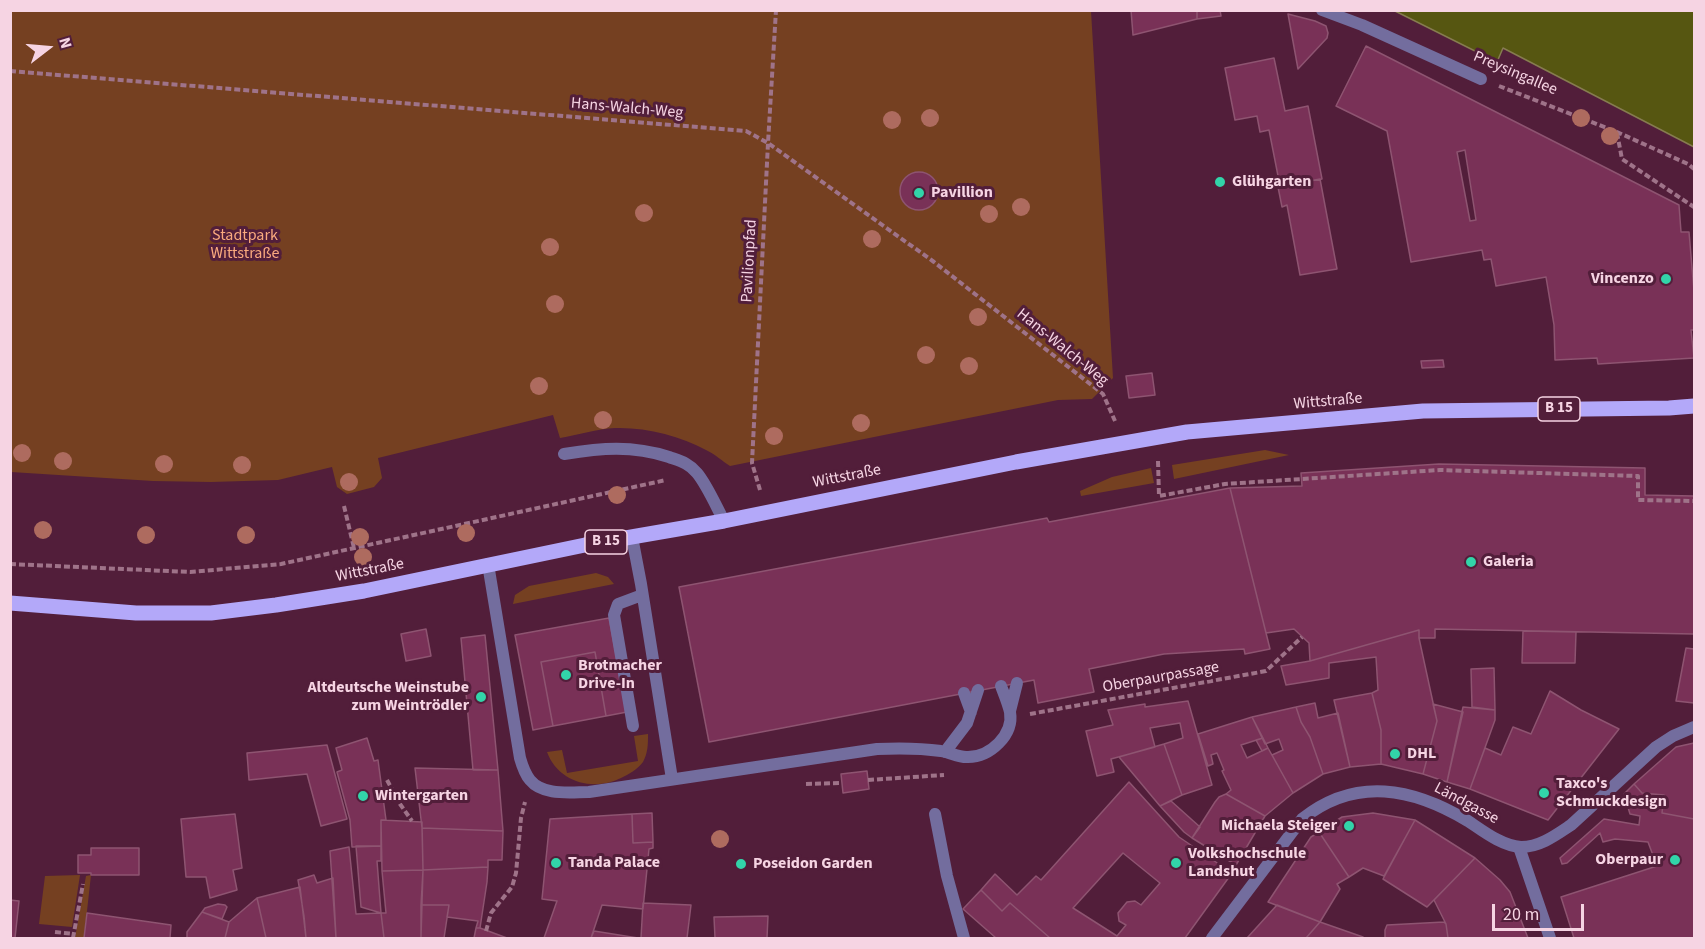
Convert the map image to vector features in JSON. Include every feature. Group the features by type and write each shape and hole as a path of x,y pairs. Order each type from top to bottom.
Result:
{"main road":[{"name":"Wittstraße","path":"10,603 136,613 211,613 364,591 585,545 724,521 766,511 1187,432 1423,411 1695,406"}],"street":[{"name":"Preysingallee","path":"1322,10 1362,25 1481,79"},
{"path":"564,454 626,448 686,462 698,473 724,521"},
{"path":"632,537 672,779"},
{"path":"488,564 520,758 530,781 541,788 562,792 589,792 877,749 916,748 967,758 977,756 993,748 1004,737 1017,683"},
{"path":"633,726 614,615 618,604 642,595"},
{"path":"1001,686 1010,715"},
{"path":"945,752 967,723 978,690"},
{"path":"964,693 971,712"},
{"path":"1550,939 1519,847 1540,843 1571,825 1656,747 1673,736 1695,727"},
{"name":"Ländgasse","path":"1212,939 1302,819 1330,800 1370,791 1396,793 1423,799 1501,841 1519,847"},
{"path":"936,814 947,876 964,939"}],"path":[{"name":"Pavilionpfad","path":"766,511 752,463 776,10"},
{"name":"Hans-Walch-Weg","path":"10,71 746,131 768,143 934,262 1102,394 1125,442"},
{"name":"Preysingallee","path":"1481,79 1617,132 1695,169"},
{"path":"1617,132 1622,159 1695,207"},
{"path":"1158,437 1159,496 1225,484 1440,470 1638,476 1638,500 1695,501"},
{"path":"10,564 190,572 281,564 698,473"},
{"path":"344,506 354,548"},
{"name":"Oberpaurpassage","path":"1010,715 1266,671 1302,637"},
{"path":"868,780 947,775"},
{"path":"387,780 412,821"},
{"path":"486,931 491,913 512,887 516,873 521,818 530,781"},
{"path":"56,932 73,936 83,884"}],"green space":[{"name":"Stadtpark Wittstraße","path":"10,11 1091,11 1113,378 1092,399 1058,400 730,466 696,445 651,431 615,428 560,438 553,415 378,458 382,478 374,487 347,494 337,487 332,467 278,480 211,482 153,481 11,472"},
{"path":"1265,450 1289,455 1174,479 1172,465"},
{"path":"1151,468 1154,483 1081,496 1080,491 1112,477"},
{"path":"596,573 608,577 614,584 513,604 515,595 529,586"},
{"path":"648,734 647,752 643,762 621,778 599,784 578,782 568,777 559,771 547,752 562,750 567,773 638,761 634,736"},
{"path":"80,875 72,927 39,924 45,876"},
{"path":"91,875 84,938 75,938 86,876"}],"shaded area":[{"path":"1395,11 1694,11 1694,147 1503,48 1497,62"}],"building":[{"path":"1131,10 1197,10 1197,19 1133,35"},
{"path":"1197,10 1220,10 1221,16 1197,19"},
{"path":"1288,14 1326,26 1328,33 1327,38 1298,69"},
{"path":"1366,46 1679,205 1681,232 1689,232 1694,291 1694,330 1691,330 1694,358 1598,364 1597,358 1555,360 1554,325 1546,277 1496,286 1491,259 1484,260 1482,250 1411,262 1387,131 1336,106","holes":["1465,150 1476,220 1470,221 1457,152"]},
{"path":"1274,58 1285,111 1308,106 1322,179 1280,186 1269,130 1260,132 1257,116 1235,120 1225,68"},
{"name":"Pavillion","path":"919,172 933,177 938,191 933,205 919,210 905,205 900,191 905,177"},
{"path":"1320,179 1337,269 1300,275 1287,205 1282,207 1278,187"},
{"path":"1443,360 1444,367 1422,368 1421,361"},
{"path":"1152,373 1155,395 1129,398 1126,376"},
{"name":"Galeria","path":"1439,464 1645,468 1645,495 1694,496 1694,634 1435,629 1435,638 1419,638 1419,630 1310,661 1309,643 1294,629 1266,633 1230,488 1302,486 1301,473"},
{"path":"1230,488 1270,649 1245,654 1244,649 1164,654 1089,669 1094,692 1038,703 1034,680 709,742 679,587 1047,518 1049,522"},
{"path":"609,618 627,712 606,716 595,652 541,662 553,726 533,730 515,635"},
{"path":"426,629 431,656 406,661 401,634"},
{"path":"1419,630 1437,721 1423,774 1381,764 1381,730 1372,693 1378,690 1376,657 1329,663 1329,678 1286,685 1281,666 1310,661"},
{"path":"1523,631 1576,632 1575,663 1522,663"},
{"path":"485,635 498,770 473,770 461,638"},
{"path":"1686,648 1694,649 1694,703 1676,701"},
{"path":"595,652 606,716 553,726 541,662"},
{"path":"1494,668 1495,710 1472,707 1471,669"},
{"path":"1550,691 1619,729 1548,820 1470,789 1485,748 1501,755 1513,727 1531,734"},
{"path":"1372,693 1381,730 1381,764 1350,767 1334,700"},
{"path":"1188,701 1212,785 1182,795 1164,744 1183,738 1180,723 1150,728 1155,747 1111,759 1114,772 1097,776 1086,731 1113,725 1108,710 1145,704 1145,707"},
{"path":"1315,703 1318,718 1338,713 1350,767 1323,774 1296,707"},
{"path":"1433,704 1463,712 1447,782 1423,774 1437,721"},
{"path":"1296,707 1323,774 1293,793 1272,755 1283,750 1279,739 1265,744 1252,717"},
{"path":"1463,707 1495,710 1495,720 1470,789 1447,782"},
{"path":"1252,717 1263,738 1241,745 1247,758 1268,748 1293,793 1265,816 1226,794 1231,790 1217,753 1211,755 1213,764 1208,766 1198,734"},
{"name":"Wintergarten","path":"367,738 374,761 378,760 386,820 381,820 381,846 352,847 350,820 337,772 342,770 336,748"},
{"path":"1263,738 1268,748 1262,751 1256,740"},
{"path":"1694,743 1694,819 1662,813 1664,795 1642,793 1634,784 1676,747"},
{"path":"1164,744 1182,795 1160,806 1119,757"},
{"path":"327,745 347,819 321,826 307,774 249,780 247,753"},
{"path":"415,768 498,770 503,831 422,828"},
{"path":"867,771 869,789 843,793 841,774"},
{"name":"Volkshochschule Landshut","path":"1129,782 1179,837 1232,873 1185,938 1050,938 1010,903 1002,911 981,890 995,874 1017,895 1036,876 1041,880","holes":["1123,853 1160,883 1141,905 1135,901 1127,902 1118,913 1119,921 1126,925 1117,936 1073,908"]},
{"name":"Oberpaur","path":"1634,784 1642,793 1664,795 1662,813 1694,819 1694,938 1574,938 1561,897 1657,866 1648,842 1615,839 1603,842 1600,833 1567,863 1562,864 1560,858 1604,819 1639,825 1640,816 1630,814 1624,794"},
{"path":"1226,794 1265,816 1236,865 1192,838 1215,802"},
{"path":"1171,801 1200,827 1192,838 1160,806"},
{"path":"652,813 653,842 633,843 632,814"},
{"path":"1373,813 1415,820 1384,876 1363,868 1349,877 1319,832 1342,817"},
{"path":"235,814 242,868 233,870 237,890 210,898 206,877 186,877 181,819"},
{"path":"632,814 633,843 653,842 653,848 649,849 643,909 602,905 591,938 544,938 557,901 542,899 550,819"},
{"path":"381,820 422,822 423,870 382,871"},
{"path":"1415,820 1475,858 1427,907 1383,879"},
{"path":"422,828 503,831 502,860 488,860 488,867 423,870"},
{"path":"1319,832 1349,877 1337,884 1340,889 1320,922 1268,902 1311,837"},
{"path":"356,846 381,846 381,861 377,861 381,913 361,907"},
{"path":"349,847 356,914 381,913 384,938 336,938 330,851"},
{"path":"91,848 139,848 139,875 78,873 78,855 91,855"},
{"path":"1475,858 1510,892 1528,938 1448,938 1446,924 1434,900"},
{"path":"488,867 480,928 476,928 478,921 447,917 449,905 421,905 423,870"},
{"path":"423,870 421,938 384,938 381,913 386,913 382,871"},
{"path":"314,875 317,883 333,878 336,938 306,938 298,880"},
{"path":"300,887 306,938 266,938 257,898"},
{"path":"981,890 1002,911 1010,903 1050,938 996,938 963,909"},
{"path":"257,898 266,938 225,938 229,922"},
{"path":"10,900 19,901 15,938 10,938"},
{"path":"643,903 691,905 687,938 641,938"},
{"path":"218,904 227,907 222,919 202,912 205,908"},
{"path":"421,905 449,905 444,938 421,938"},
{"path":"1277,905 1320,922 1306,938 1247,938"},
{"path":"202,912 229,922 225,938 187,938 187,932"},
{"path":"87,913 171,925 170,938 84,938"},
{"path":"768,916 767,938 715,938 714,917"},
{"path":"1320,922 1363,937 1363,938 1306,938"},
{"path":"1444,922 1448,938 1385,938 1387,925"},
{"path":"476,928 480,928 507,938 474,938"},
{"path":"594,931 638,938 591,938"}],"place":[{"name":"Glühgarten","path":"1220,182"},
{"name":"Pavillion","path":"919,193"},
{"name":"Vincenzo","path":"1666,279"},
{"name":"Galeria","path":"1471,562"},
{"name":"Brotmacher Drive-In","path":"566,675"},
{"name":"Altdeutsche Weinstube zum Weintrödler","path":"481,697"},
{"name":"DHL","path":"1395,754"},
{"name":"Taxco's Schmuckdesign","path":"1544,793"},
{"name":"Wintergarten","path":"363,796"},
{"name":"Michaela Steiger","path":"1349,826"},
{"name":"Oberpaur","path":"1675,860"},
{"name":"Tanda Palace","path":"556,863"},
{"name":"Volkshochschule Landshut","path":"1176,863"},
{"name":"Poseidon Garden","path":"741,864"}]}
